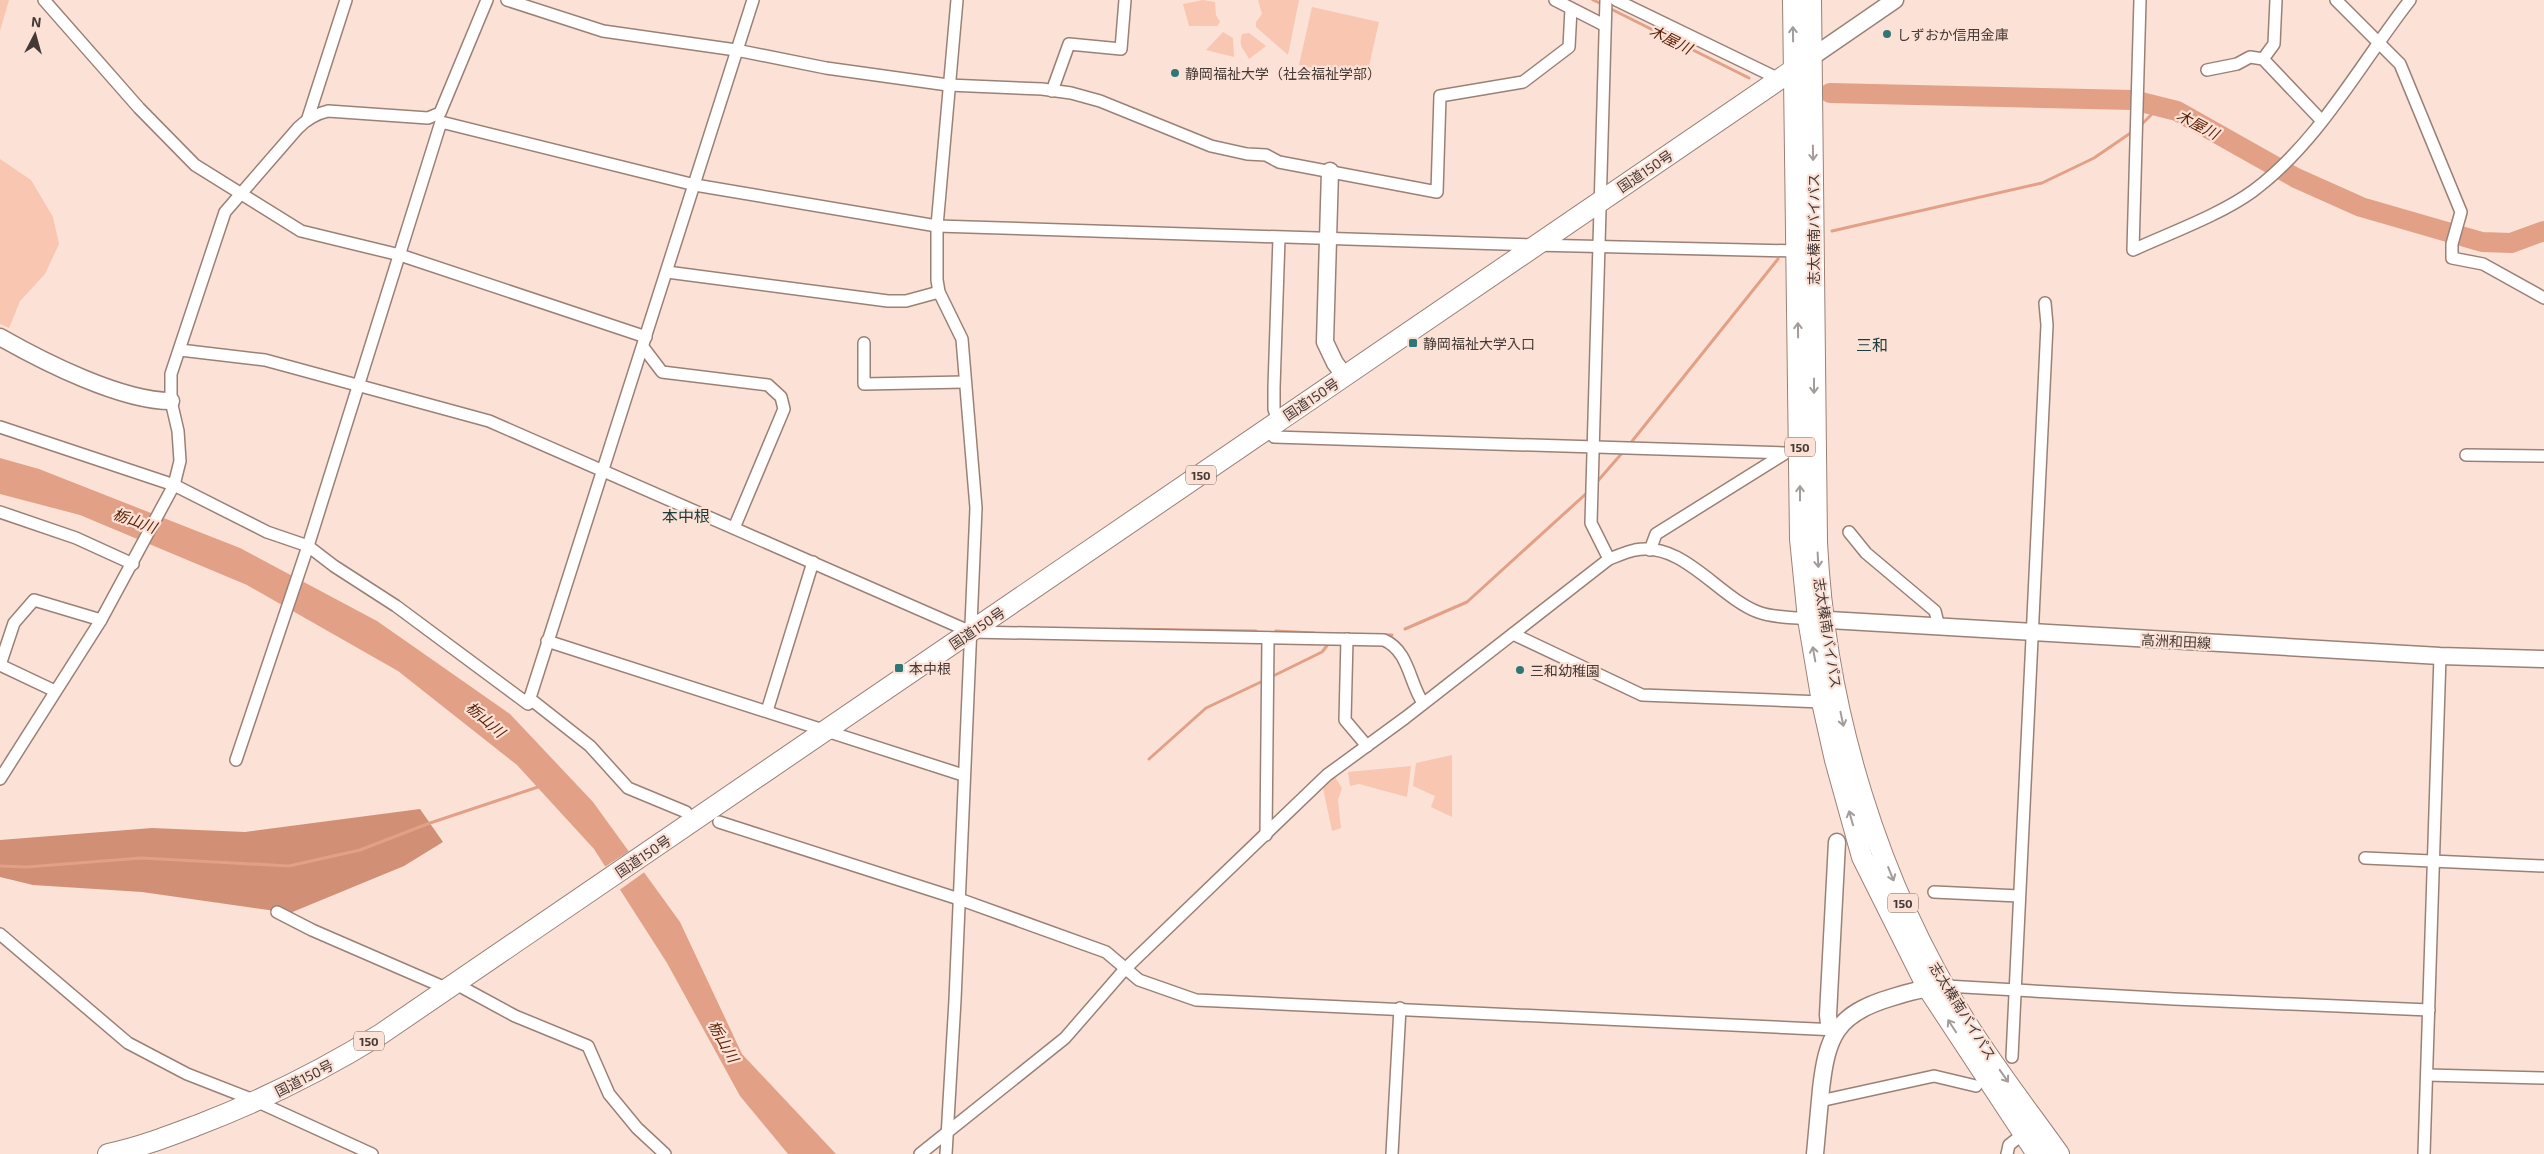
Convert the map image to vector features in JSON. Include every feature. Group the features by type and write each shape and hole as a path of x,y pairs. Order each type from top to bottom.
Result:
{"highway":[{"name":"150","path":"1787,73 1793,0"},
{"name":"150","path":"1811,0 1812,57"},
{"name":"国道150号","path":"108,1154 174,1134 256,1101 334,1063 452,986 648,853 1534,245 1812,57"},
{"name":"志太榛南バイパス","path":"1812,57 1815,484 1819,583 1816,619 1822,702 1837,769 1862,857 1936,987 2023,1134 2037,1154"},
{"name":"志太榛南バイパス","path":"1787,73 1796,251 1792,453 1800,539 1816,619 1841,716 1870,816 1936,987 1969,1027 2059,1154"}],"main road":[{"path":"1812,57 1895,0"},
{"path":"1330,171 1325,342 1335,363 1345,376"},
{"path":"0,337 43,362 88,380 152,401 171,401"},
{"name":"高洲和田線","path":"1816,619 2440,656 2544,659"},
{"path":"1837,842 1828,1015 1829,1024 1837,1030"},
{"path":"1815,1154 1825,1059 1837,1030 1856,1012 1871,1004 1936,987"}],"street":[{"path":"44,0 139,108 195,164 239,194 301,231 400,255 644,342 662,372 768,385 781,397 784,409 734,528"},
{"path":"0,779 101,620 172,488 180,461 178,431 171,401 171,374 225,212 308,118 346,0"},
{"path":"236,760 282,625 400,255 438,119 487,0"},
{"path":"507,0 603,31 736,50 826,68 948,85 1070,93 1100,101 1211,146 1247,154 1266,155 1279,162 1437,192 1440,96 1523,82 1569,47 1571,8"},
{"path":"0,427 172,488 306,551 334,566 404,612 528,704 601,469 667,272 753,0"},
{"path":"946,1154 976,508 962,339 939,292 937,226 957,0"},
{"path":"1052,91 1069,44 1121,49 1125,0"},
{"path":"1555,0 1604,25"},
{"path":"1606,0 1591,523 1609,558"},
{"path":"1616,0 1787,73"},
{"path":"2140,0 2133,250 2224,208 2251,192 2272,175 2287,161 2322,120 2410,0"},
{"path":"2263,60 2274,44 2276,0"},
{"path":"2336,0 2379,40 2400,64 2461,212 2452,244 2452,258 2483,264 2544,298"},
{"path":"2207,70 2237,64 2250,57 2263,60 2322,120"},
{"path":"308,118 328,110 438,119 695,185 937,226 1279,238 1327,237 1534,245 1796,251"},
{"path":"1279,238 1272,426 1274,437 1792,453"},
{"path":"667,272 888,301 906,301 939,292"},
{"path":"2012,1057 2047,325 2045,303"},
{"path":"864,343 864,384 965,382"},
{"path":"180,350 266,360 489,421 971,632 1384,640 1394,644 1403,656 1416,692 1424,703"},
{"path":"1650,550 1656,534 1792,453"},
{"path":"2466,455 2544,456"},
{"path":"0,512 76,538 134,561"},
{"path":"1849,532 1866,553 1935,611 1939,627"},
{"path":"920,1154 946,1131 1065,1038 1125,969 1328,776 1609,558 1635,550 1667,553 1688,564 1733,599 1760,613 1816,619"},
{"path":"767,711 813,562"},
{"path":"55,691 0,665 14,623 34,600 101,620"},
{"path":"1513,634 1642,695 1822,702"},
{"path":"1266,835 1268,638"},
{"path":"1348,639 1345,720 1367,746"},
{"path":"547,641 963,775"},
{"path":"2424,1154 2440,656"},
{"path":"529,698 590,746 628,788 686,812"},
{"path":"719,822 959,899 1106,952 1139,980 1196,1000 1400,1008 1837,1030"},
{"path":"2365,858 2544,866"},
{"path":"1934,892 2019,896"},
{"path":"277,912 312,930 452,986 515,1016 588,1046 609,1094 637,1128 665,1154"},
{"path":"0,934 128,1043 187,1074 256,1101 372,1154"},
{"path":"1936,987 2014,989 2174,1000 2429,1010"},
{"path":"1392,1154 1400,1008"},
{"path":"2427,1075 2544,1078"},
{"path":"1820,1101 1934,1076 1976,1086"},
{"path":"2007,1154 2009,1145 2023,1134"}],"shaded area":[{"path":"0,0 9,0 0,31"},
{"path":"1203,0 1215,2 1216,15 1220,22 1217,26 1189,26 1183,4"},
{"path":"1258,0 1299,0 1288,55 1256,27 1256,22 1262,14"},
{"path":"1312,7 1379,22 1366,79 1299,65"},
{"path":"1223,32 1233,38 1234,57 1206,50"},
{"path":"1249,33 1266,46 1249,59 1242,48 1241,42 1242,34"},
{"path":"0,159 31,180 53,217 59,244 45,274 20,301 9,328 0,324"},
{"path":"1452,755 1452,817 1431,807 1435,796 1413,786 1416,763"},
{"path":"1411,766 1407,797 1359,784 1350,786 1348,772"},
{"path":"1335,777 1342,788 1338,800 1341,828 1332,831 1323,788"},
{"path":"420,809 443,842 404,866 290,913 142,892 33,885 0,877 0,840 152,828 245,832"}],"water":[{"name":"栃山川","path":"0,458 39,469 240,548 377,621 510,714 593,802 680,922 742,1054 836,1154 788,1154 740,1096 667,963 594,849 517,765 398,671 247,585 80,515 0,494"}],"pier":[{"path":"631,850 646,871 618,891 603,868"}],"waterway":[{"name":"木屋川","path":"1593,0 1604,5"},
{"name":"木屋川","path":"1609,8 1749,78"},
{"name":"木屋川","path":"1830,93 2133,100 2177,111 2296,178 2361,207 2482,242 2511,243 2544,231"},
{"path":"2139,127 2160,106"},
{"path":"1832,231 2042,183 2094,158 2132,132"},
{"path":"1629,445 1778,259"},
{"path":"1596,483 1623,452"},
{"path":"1405,629 1467,602 1589,491"},
{"path":"1121,629 1256,631"},
{"path":"1276,631 1314,633"},
{"path":"1383,635 1392,635"},
{"path":"1271,677 1322,652 1329,643"},
{"path":"1149,759 1206,708 1265,680"},
{"path":"0,866 27,867 141,858 289,866 360,850 430,823 541,786"}],"place":[{"name":"しずおか信用金庫","path":"1887,34"},
{"name":"静岡福祉大学（社会福祉学部）","path":"1175,73"},
{"name":"静岡福祉大学入口","path":"1413,343"},
{"name":"本中根","path":"899,668"},
{"name":"三和幼稚園","path":"1520,670"}],"district":[{"name":"三和","path":"1872,344"},
{"name":"本中根","path":"686,515"}]}
